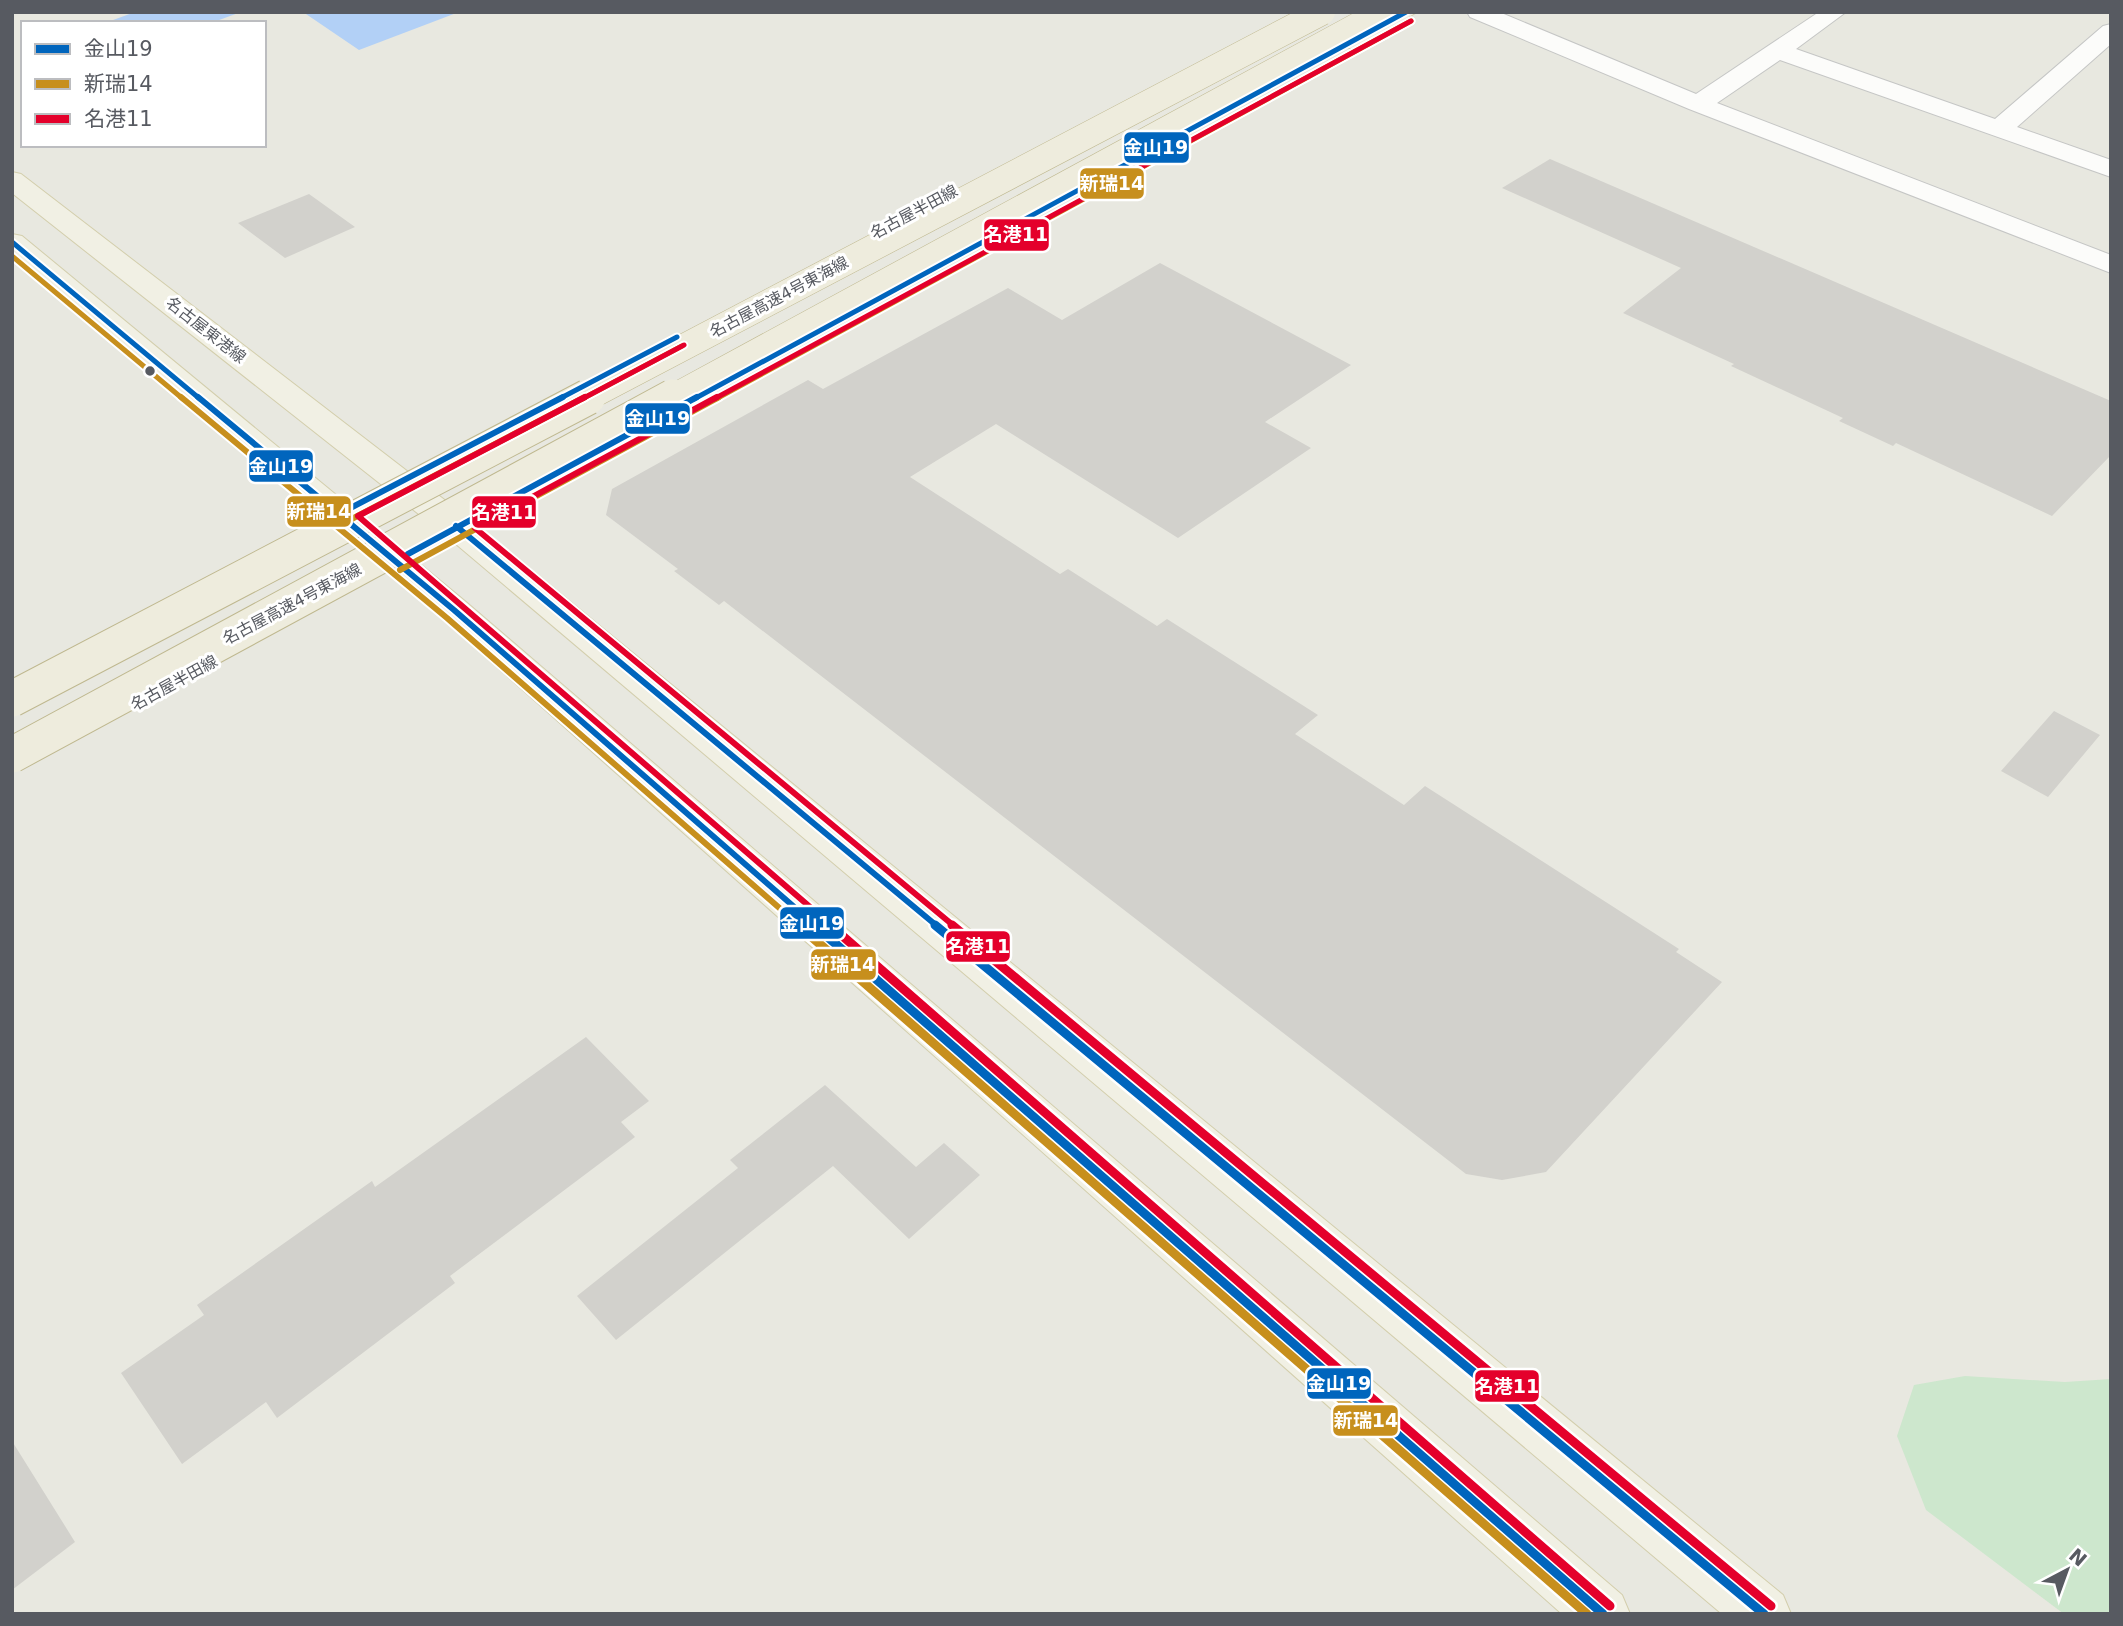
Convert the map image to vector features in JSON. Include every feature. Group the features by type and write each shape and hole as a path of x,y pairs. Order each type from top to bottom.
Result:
{"highway":[{"name":"名古屋高速4号東海線","path":"12,699 1322,12"},
{"name":"名古屋高速4号東海線","path":"12,755 465,516 1383,12"},
{"path":"12,782 465,516"}],"main road":[{"name":"名古屋半田線","path":"12,685 1296,12"},
{"name":"名古屋半田線","path":"12,773 396,561 465,516 1406,12"},
{"name":"名古屋東港線","path":"12,180 400,482 465,516 1764,1614"},
{"path":"12,242 396,561 1603,1614"}],"lane":[{"path":"1478,12 1698,104 2111,265"},
{"path":"1698,104 1835,12"},
{"path":"1999,129 2111,31"},
{"path":"1778,51 2111,169"}],"green space":[{"path":"1965,1376 2065,1382 2111,1379 2111,1614 2064,1614 1926,1510 1897,1436 1914,1385"}],"water":[{"path":"135,12 241,12 216,21 110,21"},
{"path":"303,12 459,12 359,50"}],"building":[{"path":"1550,159 2111,401 2111,455 2052,516 1896,443 1893,446 1839,421 1843,418 1623,313 1681,268 1502,188"},
{"path":"309,194 355,227 285,258 238,223"},
{"path":"1160,263 1351,365 1265,422 1311,448 1178,538 996,424 910,477 1060,574 1068,569 1157,626 1167,619 1318,715 1295,734 1404,805 1425,786 1679,949 1676,952 1722,982 1546,1172 1502,1180 1466,1174 724,601 719,605 674,571 678,569 606,515 612,489 808,380 823,389 1008,288 1062,320"},
{"path":"2054,711 2100,735 2048,797 2001,771"},
{"path":"586,1037 649,1101 621,1122 635,1137 450,1276 455,1283 277,1418 266,1402 182,1464 121,1373 204,1315 197,1305 372,1181 375,1187"},
{"path":"825,1085 916,1167 944,1143 980,1175 909,1239 833,1166 616,1340 577,1296 738,1168 730,1160"},
{"path":"12,1441 75,1542 12,1590"}],"transit line":[{"name":"金山19","path":"408,554 1406,12"},
{"name":"新瑞14","path":"400,570 1411,21"},
{"name":"名港11","path":"1411,21 475,528 1771,1606"},
{"name":"金山19","path":"12,242 454,610 1603,1614"},
{"name":"新瑞14","path":"12,256 447,618 1587,1614"},
{"name":"金山19","path":"339,514 677,337"},
{"name":"名港11","path":"684,345 358,516 461,602 1610,1606"},
{"name":"新瑞14","path":"344,523 682,346"},
{"name":"金山19","path":"456,526 1764,1614"}]}
